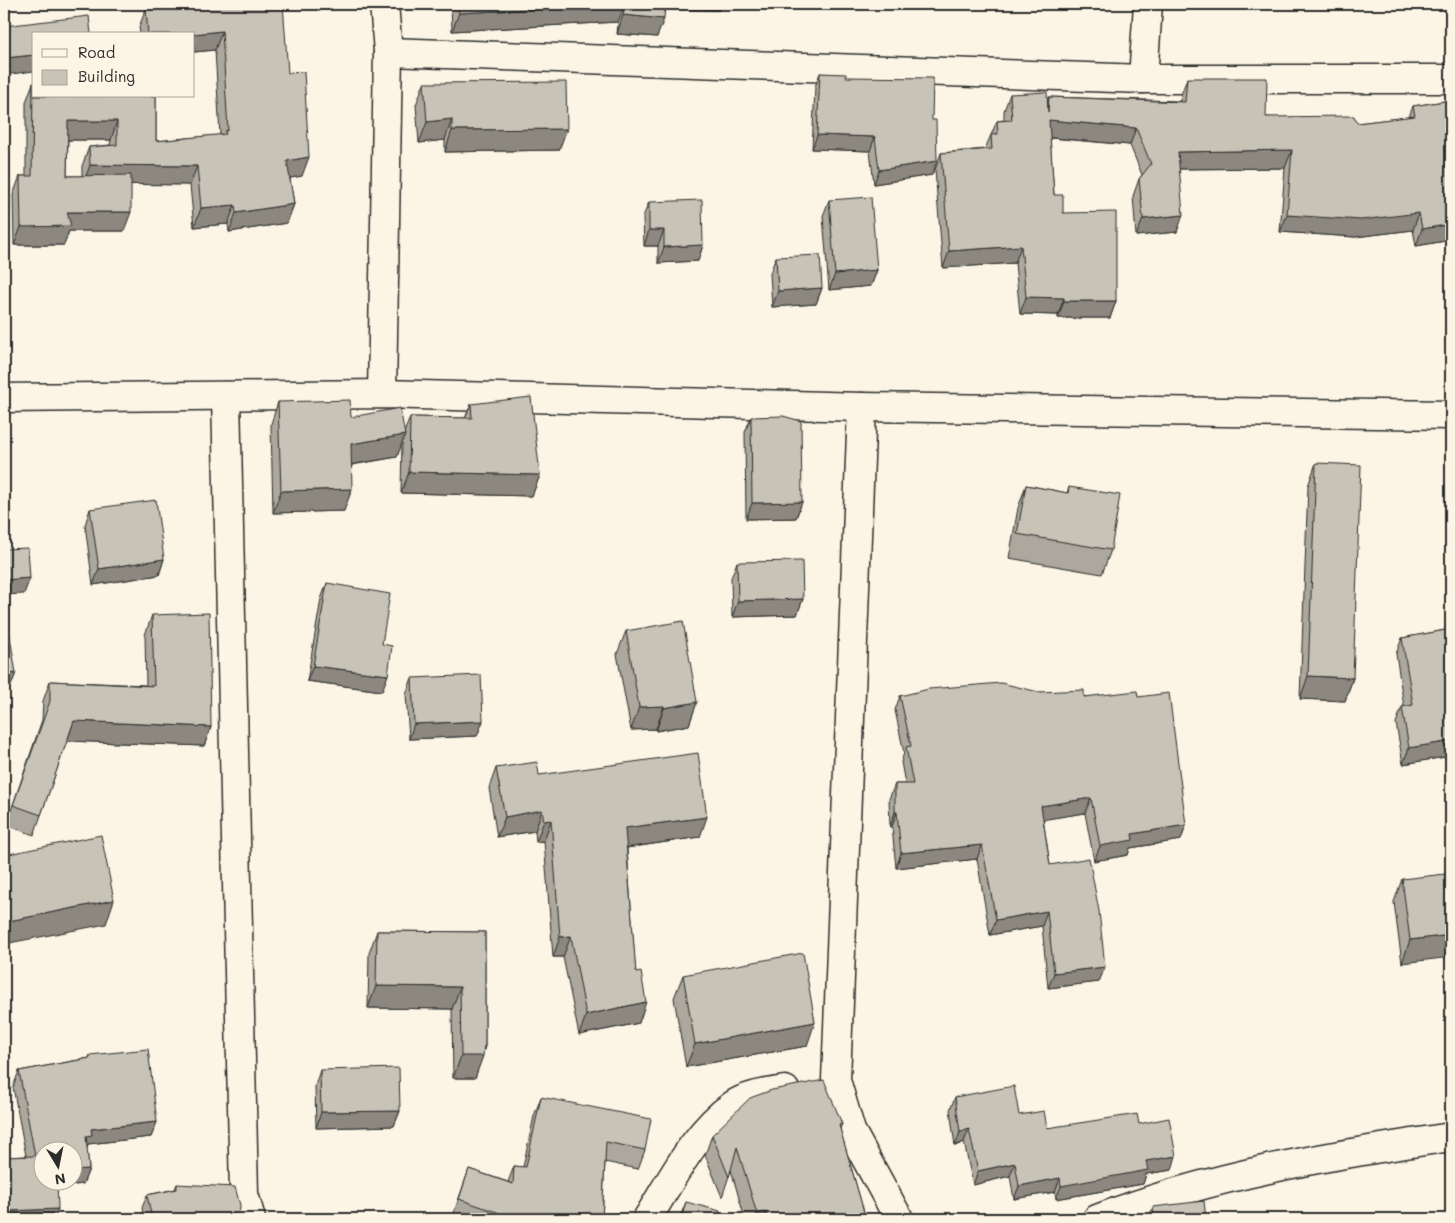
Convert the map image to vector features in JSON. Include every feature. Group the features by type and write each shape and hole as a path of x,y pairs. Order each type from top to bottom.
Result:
{"street":[{"path":"382,394 388,52 384,4"},
{"path":"1143,78 1148,4"},
{"path":"388,52 1143,78 1451,79"},
{"path":"4,398 382,394 862,407 1451,415"},
{"path":"226,396 244,1194 251,1219"},
{"path":"862,407 836,1080 851,1131 899,1219"},
{"path":"648,1219 695,1142 734,1105 760,1095 836,1080"},
{"path":"1097,1219 1135,1205 1264,1170 1356,1152 1451,1137"}],"building":[{"path":"188,4 283,4 288,73 304,72 309,157 287,161 294,204 236,213 235,205 201,208 197,166 90,165 89,147 117,145 117,121 68,121 67,176 131,175 131,212 67,212 71,226 21,227 20,176 32,176 33,98 156,98 156,141 226,134 225,131 228,130 222,31 195,34 195,32 148,32 146,9"},
{"path":"458,4 625,4 459,13"},
{"path":"625,4 665,4 664,19 623,15"},
{"path":"89,16 91,32 32,32 32,55 5,58 4,62 4,26"},
{"path":"820,73 846,74 846,77 933,78 932,120 936,120 937,161 879,170 875,137 817,135"},
{"path":"1187,78 1267,78 1266,117 1354,116 1357,123 1415,116 1413,106 1451,100 1451,224 1422,229 1419,213 1361,220 1287,215 1292,150 1178,152 1183,215 1143,219 1139,179 1151,164 1136,128 1049,120 1054,195 1063,195 1063,213 1116,212 1116,301 1064,301 1064,298 1026,297 1021,246 949,251 941,153 992,149 991,135 998,134 997,121 1012,120 1010,94 1047,92 1048,112 1049,97 1185,102"},
{"path":"566,82 567,129 452,130 452,119 427,122 424,83"},
{"path":"871,197 877,270 835,274 829,200"},
{"path":"702,200 703,245 664,247 664,230 649,230 649,202"},
{"path":"820,255 822,288 778,291 776,257"},
{"path":"531,397 540,475 409,472 410,417 472,418 471,404"},
{"path":"350,400 351,417 400,408 405,435 351,444 352,489 281,491 278,402"},
{"path":"783,416 801,421 802,502 752,503 751,417"},
{"path":"1316,463 1361,465 1353,678 1308,676"},
{"path":"1026,485 1068,493 1069,487 1120,495 1111,550 1017,534"},
{"path":"156,500 164,559 99,569 90,509"},
{"path":"28,548 30,578 4,580 4,549"},
{"path":"802,561 803,599 738,601 737,562"},
{"path":"327,583 390,594 382,644 392,646 388,675 313,666"},
{"path":"209,613 211,727 74,721 41,815 13,805 50,701 50,681 154,686 152,615"},
{"path":"683,621 697,702 664,708 664,706 639,707 626,631"},
{"path":"8,625 16,673 4,675 4,626"},
{"path":"1451,629 1451,741 1409,748 1402,707 1413,705 1402,638"},
{"path":"481,675 483,721 414,724 412,678"},
{"path":"1001,683 1039,692 1084,690 1084,697 1137,691 1138,697 1169,693 1186,825 1132,834 1133,840 1100,846 1091,798 1041,806 1050,865 1089,858 1099,911 1105,967 1054,973 1047,911 996,920 982,845 901,853 897,812 895,812 895,784 913,784 906,747 911,746 900,696 929,689"},
{"path":"698,753 707,817 625,828 636,973 641,972 646,1002 586,1015 571,936 560,937 551,820 544,821 542,810 505,817 496,768 537,762 539,775"},
{"path":"101,835 114,900 4,922 4,855"},
{"path":"1445,874 1446,887 1451,886 1451,935 1410,940 1402,879"},
{"path":"377,931 485,932 485,1046 483,1056 461,1056 460,987 376,986"},
{"path":"803,953 815,1022 695,1044 683,975"},
{"path":"148,1049 157,1122 91,1129 92,1135 86,1136 89,1169 82,1169 82,1140 32,1140 19,1071 90,1058 90,1055"},
{"path":"399,1068 400,1111 321,1112 320,1070"},
{"path":"824,1080 842,1124 839,1125 866,1219 768,1219 766,1212 757,1214 737,1147 729,1177 712,1135 750,1098 772,1090"},
{"path":"1014,1086 1019,1115 1044,1111 1047,1128 1137,1114 1139,1124 1169,1118 1176,1156 1146,1161 1148,1170 1061,1186 1060,1178 1019,1186 1015,1163 978,1171 969,1129 960,1132 955,1097"},
{"path":"541,1097 651,1119 645,1150 606,1142 602,1219 511,1219 511,1217 459,1199 469,1169 513,1184 514,1166 526,1167"},
{"path":"32,1156 32,1190 57,1190 58,1209 7,1211 5,1157"},
{"path":"177,1184 235,1187 240,1205 239,1219 152,1219 147,1195 177,1189"},
{"path":"1204,1201 1206,1219 1154,1219 1153,1207"},
{"path":"686,1202 720,1211 717,1219 681,1219"}]}
